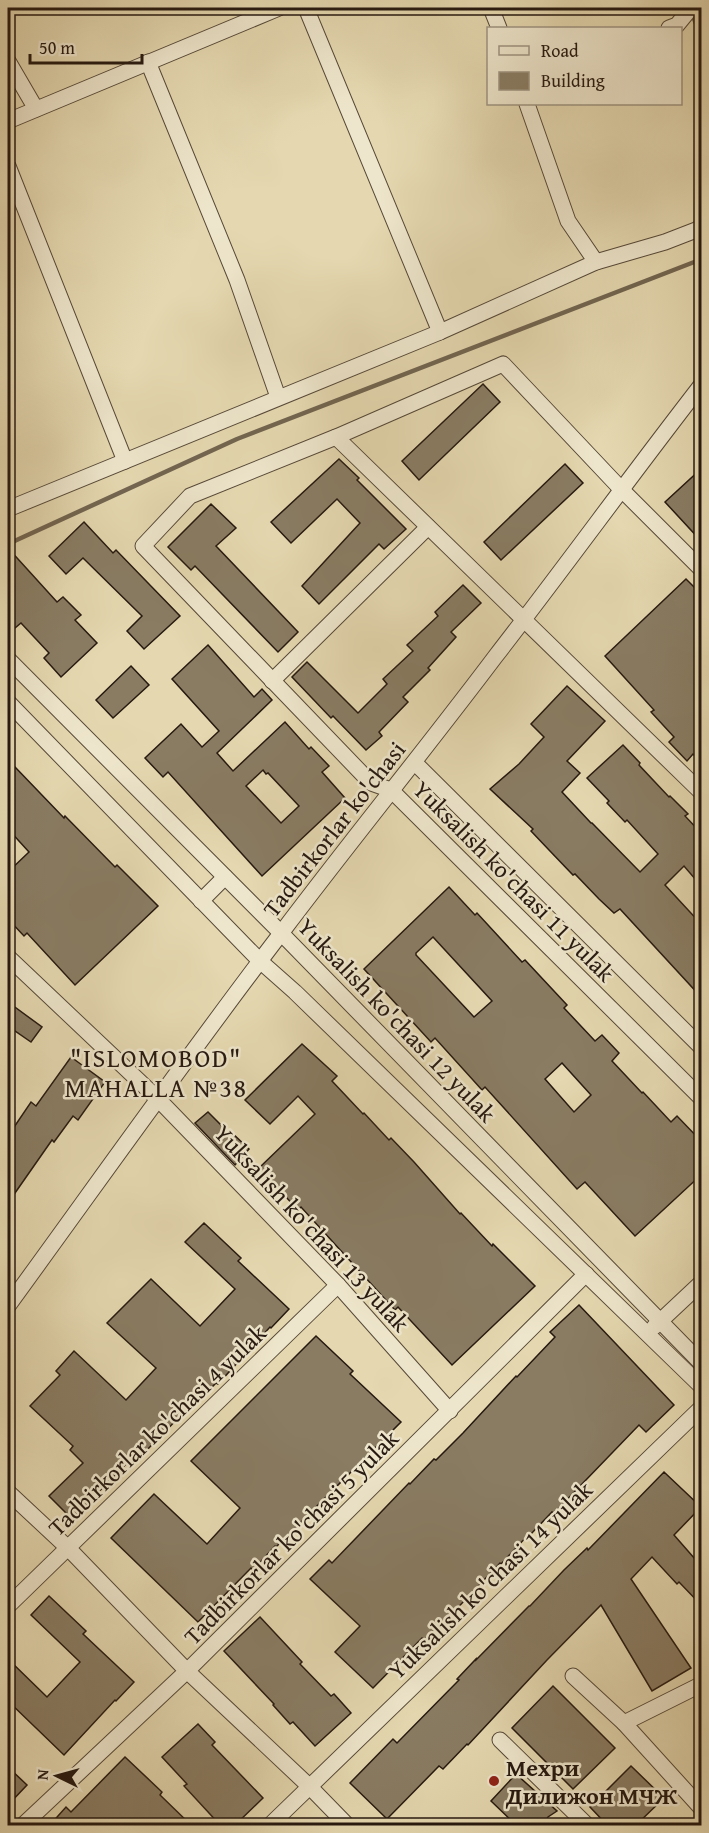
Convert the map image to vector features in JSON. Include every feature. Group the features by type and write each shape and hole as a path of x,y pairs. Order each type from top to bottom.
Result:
{"street":[{"path":"8,120 279,8"},
{"path":"306,8 440,332"},
{"path":"491,8 499,27"},
{"path":"672,27 677,25 691,8"},
{"path":"8,61 36,109"},
{"path":"148,62 237,280 278,397"},
{"path":"527,105 568,221 596,262"},
{"path":"8,166 125,461"},
{"path":"8,509 440,332 596,262 665,242 702,226"},
{"path":"702,570 621,489 503,364 336,437 702,793"},
{"name":"Tadbirkorlar ko'chasi","path":"8,1306 281,933 391,790 415,763 702,384"},
{"name":"Yuksalish ko'chasi 11 yulak","path":"336,437 190,496 143,546 371,783 391,790 702,1099"},
{"path":"272,681 428,527"},
{"name":"Yuksalish ko'chasi 12 yulak","path":"8,659 281,933 702,1364"},
{"name":"Yuksalish ko'chasi 12 yulak","path":"8,702 260,961 295,992 702,1387"},
{"path":"415,763 702,1048"},
{"path":"201,901 225,877"},
{"name":"Yuksalish ko'chasi 13 yulak","path":"10,966 158,1099 338,1285 450,1411"},
{"name":"Tadbirkorlar ko'chasi 5 yulak","path":"22,1826 187,1671 586,1274"},
{"path":"648,1335 659,1321 702,1282"},
{"name":"Tadbirkorlar ko'chasi 4 yulak","path":"8,1606 338,1285"},
{"name":"Yuksalish ko'chasi 14 yulak","path":"269,1826 702,1407"},
{"path":"8,1492 68,1548 187,1671 348,1826"},
{"path":"573,1676 624,1724 702,1809"},
{"path":"624,1724 702,1684"},
{"path":"500,1740 588,1826"}],"building":[{"path":"483,384 500,402 419,480 402,461"},
{"path":"339,459 406,529 384,549 379,544 319,604 302,586 360,523 337,499 291,543 271,522"},
{"path":"565,464 583,483 501,560 484,542"},
{"path":"702,468 702,542 665,502"},
{"path":"211,504 236,528 216,546 298,632 278,652 195,566 191,570 168,547"},
{"path":"84,522 113,553 116,550 180,616 144,649 127,631 142,616 83,558 66,574 49,556"},
{"path":"8,548 57,602 63,597 81,615 75,620 97,643 61,677 44,658 49,653 21,623 15,628 8,620"},
{"path":"686,579 702,595 702,763 693,754 687,761 669,742 674,737 651,712 654,710 605,656"},
{"path":"463,585 481,603 451,632 456,637 428,668 430,670 403,697 408,702 379,732 382,736 366,750 292,677 307,662 358,713 387,684 383,679 413,651 407,645 438,616 435,612"},
{"path":"208,645 254,697 262,689 272,700 217,753 233,771 285,722 309,749 311,747 329,766 322,772 345,798 262,876 168,772 163,777 145,758 181,724 202,747 219,731 172,679","holes":["263,770 266,774 268,773 299,806 281,823 246,786"]},
{"path":"131,666 149,685 113,718 96,700"},
{"path":"567,686 605,721 567,761 580,773 562,792 640,872 658,854 627,820 625,822 607,803 609,801 587,778 623,745 669,797 688,814 685,816 702,834 702,887 684,866 665,885 702,925 702,998 620,909 614,913 575,874 573,875 531,831 533,829 490,789 519,764 544,737 531,724"},
{"path":"15,767 64,818 65,816 115,867 117,865 158,906 75,985 27,933 24,936 8,919 8,872 29,852 8,829 8,774"},
{"path":"449,887 475,915 477,913 522,962 525,960 567,1005 564,1008 595,1041 602,1035 619,1053 612,1061 642,1093 671,1122 677,1116 702,1142 702,1174 635,1236 585,1182 577,1189 485,1087 482,1090 435,1038 431,1042 364,969","holes":["433,937 492,1001 474,1017 416,955","562,1063 591,1095 574,1112 545,1079"]},
{"path":"8,1002 42,1027 31,1042 8,1026"},
{"path":"302,1044 337,1076 332,1081 363,1114 389,1140 391,1138 460,1214 535,1286 452,1365 398,1307 395,1310 301,1207 298,1210 259,1168 315,1114 298,1096 270,1124 245,1100"},
{"path":"71,1057 105,1082 78,1120 73,1116 54,1142 52,1140 8,1203 8,1136 31,1102 36,1106"},
{"path":"208,1112 249,1149 235,1165 195,1123"},
{"path":"204,1223 241,1258 238,1261 289,1309 218,1384 216,1383 194,1406 192,1404 143,1454 139,1451 72,1519 49,1496 83,1463 70,1450 73,1446 30,1406 60,1375 56,1371 74,1351 126,1400 156,1368 107,1323 151,1279 200,1326 235,1289 185,1242"},
{"path":"579,1305 674,1405 646,1432 639,1425 448,1618 424,1640 422,1638 373,1688 335,1652 360,1626 310,1579 329,1560 332,1563 409,1483 463,1433 555,1337 550,1332"},
{"path":"316,1336 353,1371 350,1374 401,1422 198,1622 111,1538 154,1494 207,1544 240,1508 191,1461"},
{"path":"664,1472 701,1507 674,1535 702,1567 702,1606 652,1557 631,1579 691,1668 652,1691 601,1605 468,1745 443,1769 439,1766 387,1819 350,1783 393,1739 397,1743 459,1680 457,1679 476,1659"},
{"path":"49,1596 86,1631 83,1634 134,1682 64,1755 8,1701 8,1659 47,1697 80,1662 31,1615"},
{"path":"260,1617 302,1662 300,1664 331,1696 334,1694 351,1713 315,1746 293,1722 290,1724 224,1651"},
{"path":"553,1686 615,1748 573,1789 512,1728"},
{"path":"198,1724 215,1742 212,1745 263,1798 234,1826 221,1826 184,1786 187,1784 162,1757"},
{"path":"125,1757 162,1792 160,1795 192,1826 49,1826 66,1807 71,1812"},
{"path":"631,1766 664,1798 635,1826 608,1826 590,1807"},
{"path":"8,1767 27,1785 8,1805"},
{"path":"516,1774 557,1811 548,1817 542,1826 517,1826 491,1801"}],"waterway":[{"path":"691,12 702,37"},
{"path":"8,544 237,439 702,259"}],"place":[{"name":"Мехри Дилижон МЧЖ","path":"494,1781"}],"district":[{"name":"\"ISLOMOBOD\" MAHALLA №38","path":"156,1072"}]}
